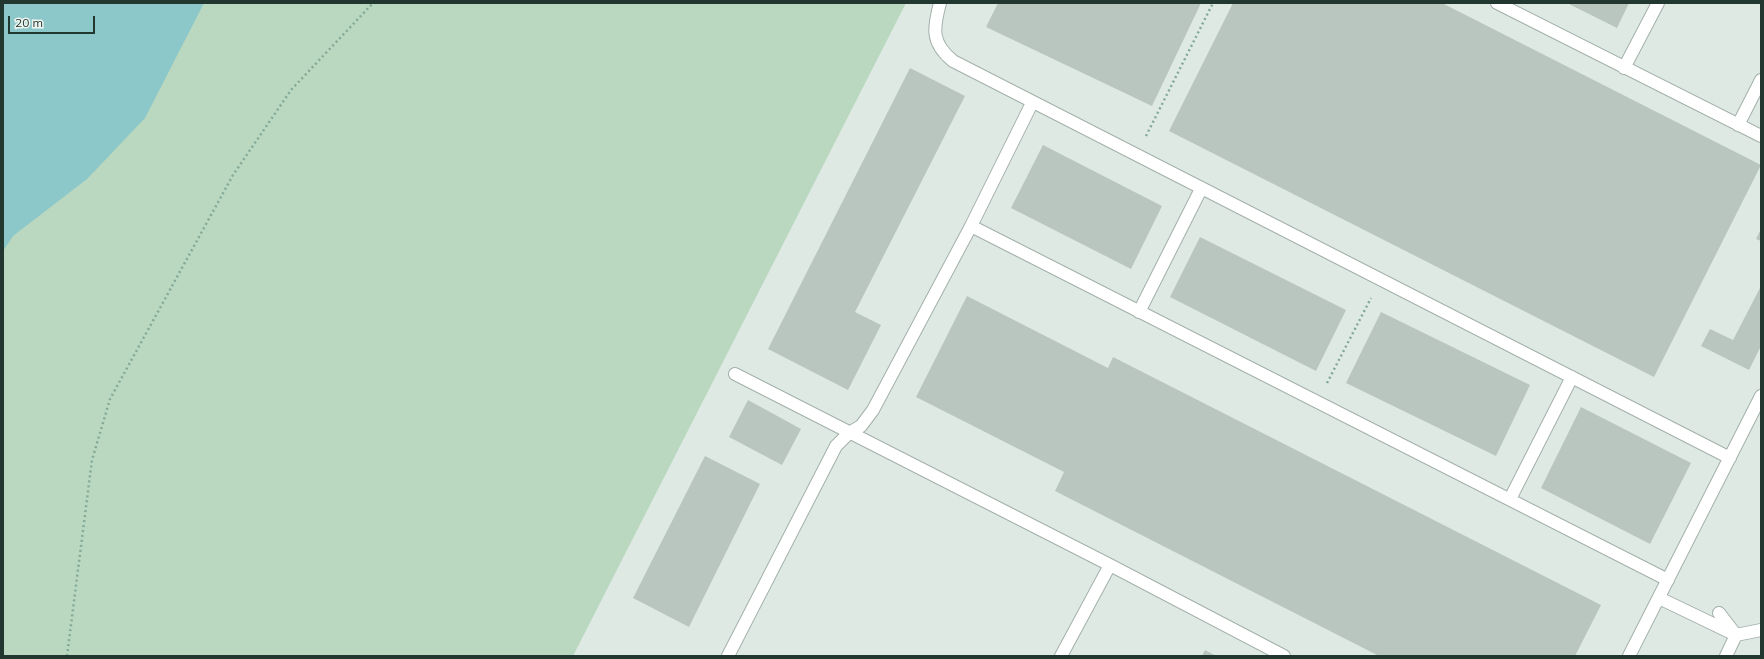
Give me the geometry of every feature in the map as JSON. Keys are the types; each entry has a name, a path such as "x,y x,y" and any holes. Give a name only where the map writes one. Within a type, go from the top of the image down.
{"lane":[{"path":"940,3 935,23 936,40 942,52 953,61 1032,103 1730,458"},
{"path":"1497,3 1761,136"},
{"path":"1624,68 1658,3"},
{"path":"1738,125 1761,80"},
{"path":"728,656 836,446 849,433 861,426 873,410 971,226 1032,103"},
{"path":"1139,312 1201,189"},
{"path":"971,226 1668,580"},
{"path":"734,374 1110,565 1284,656"},
{"path":"1510,500 1572,377"},
{"path":"1629,656 1761,396"},
{"path":"1060,656 1110,565"},
{"path":"1658,598 1736,636 1761,630"},
{"path":"1719,613 1736,636"},
{"path":"1726,656 1736,636"}],"path":[{"path":"67,656 92,460 110,398 233,175 291,90 373,3"},
{"path":"1136,156 1213,3"},
{"path":"1318,402 1380,280"}],"green space":[{"path":"3,3 906,3 573,656 3,656"}],"water":[{"path":"3,3 204,3 145,118 87,179 13,236 3,251"}],"building":[{"path":"998,3 1201,3 1152,106 986,27"},
{"path":"1233,3 1442,3 1761,165 1654,377 1169,131"},
{"path":"1567,3 1629,3 1617,28"},
{"path":"910,68 965,96 855,312 881,325 848,390 768,349"},
{"path":"1043,145 1162,206 1131,269 1011,208"},
{"path":"1761,229 1761,241 1756,239"},
{"path":"1200,237 1346,310 1316,371 1170,297"},
{"path":"1761,286 1761,346 1749,370 1701,346 1710,329 1733,340"},
{"path":"967,296 1108,368 1113,357 1601,605 1575,656 1379,656 1055,491 1064,472 916,397"},
{"path":"1381,312 1530,385 1496,456 1346,383"},
{"path":"748,400 801,429 782,465 729,437"},
{"path":"1581,407 1691,463 1650,544 1541,488"},
{"path":"705,456 760,484 689,627 633,598"},
{"path":"1205,650 1216,656 1202,656"}]}
